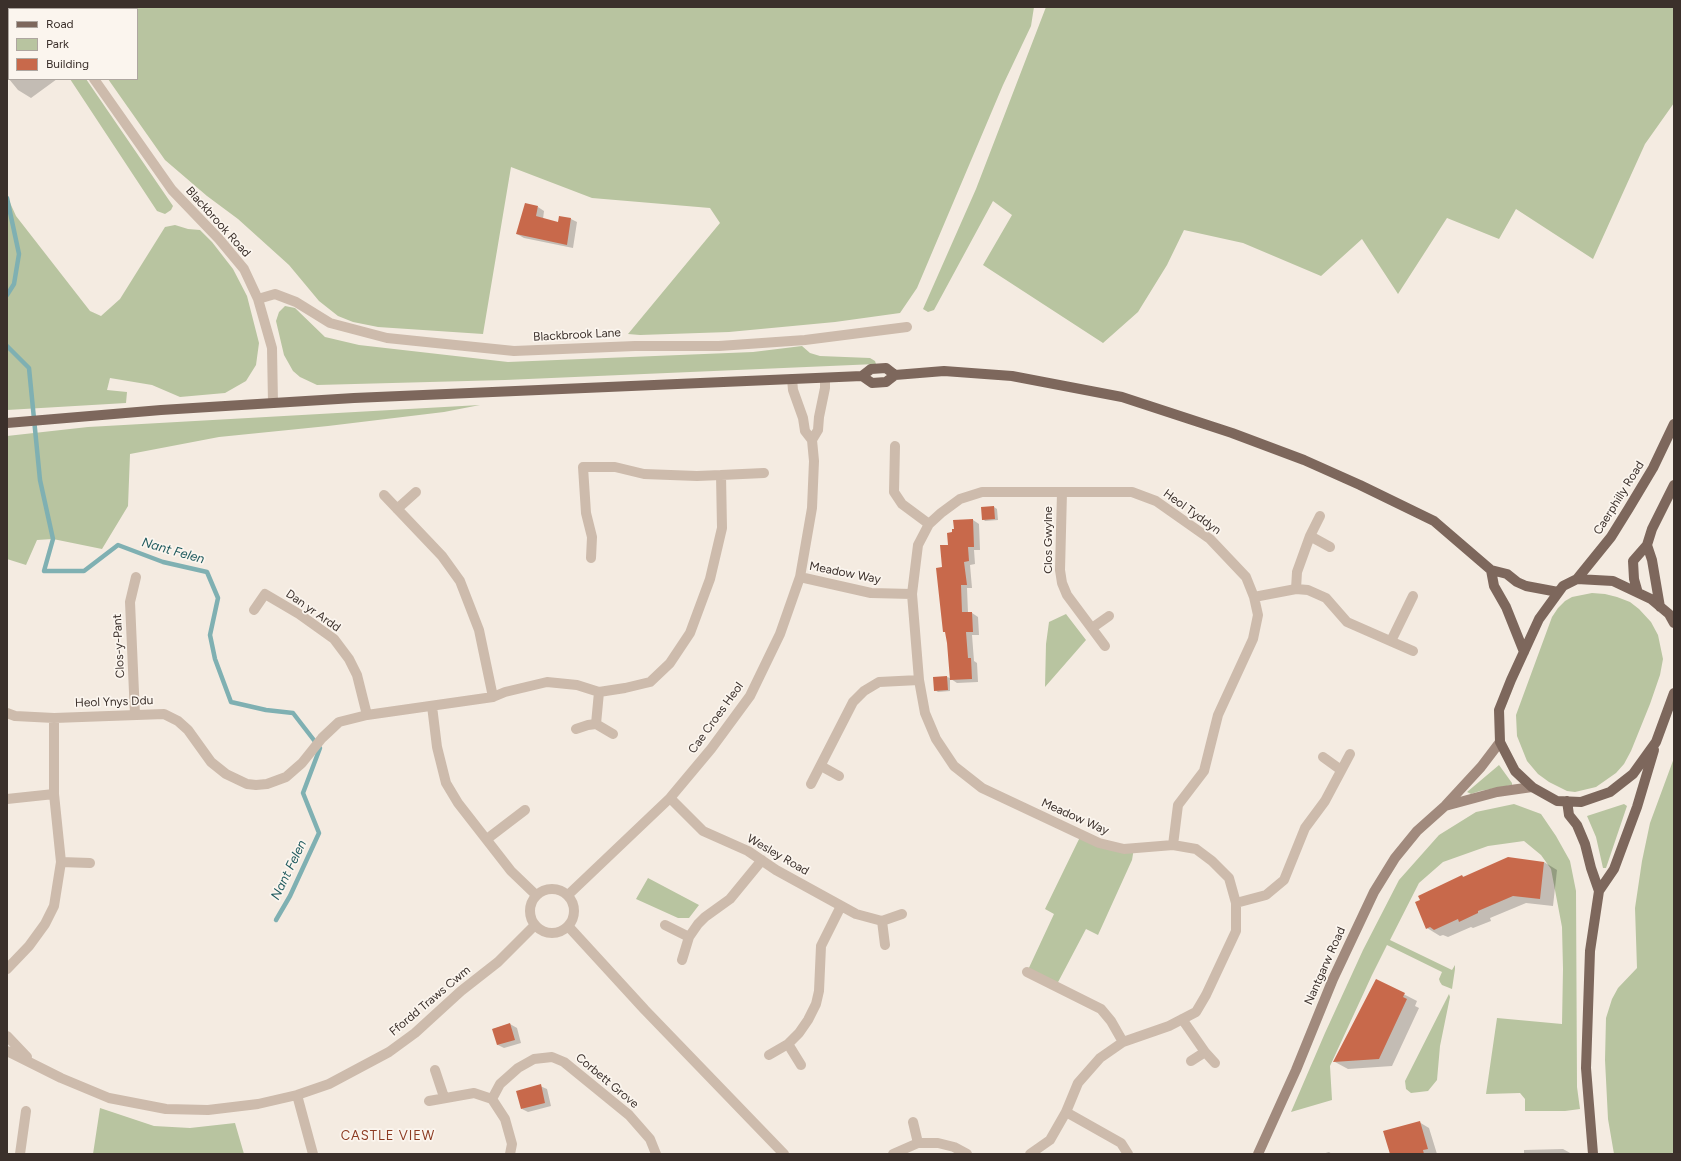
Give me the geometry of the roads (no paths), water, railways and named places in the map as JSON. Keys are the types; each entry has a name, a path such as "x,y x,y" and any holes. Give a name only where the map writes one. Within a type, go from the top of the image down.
{"main road":[{"path":"7,423 73,416 468,392 862,376 871,369 886,368 895,375 944,370 1012,376 1122,397 1232,433 1293,456 1434,521 1491,570 1507,574 1517,582 1526,586 1558,592 1540,619 1511,680 1499,710 1500,742 1515,771 1532,787 1557,801 1582,802 1610,792 1633,774 1656,742"},
{"name":"Caerphilly Road","path":"1558,592 1563,586 1577,579 1611,537 1653,468 1674,424"},
{"path":"1638,593 1634,579 1633,561 1647,545 1652,529 1674,484"},
{"path":"1647,545 1652,560 1660,607"},
{"path":"1491,570 1494,586 1506,607 1524,652"},
{"path":"1577,579 1613,581 1651,599 1672,618"},
{"path":"1593,1154 1586,1068 1590,951 1599,891 1614,869 1637,808 1656,742 1674,693"},
{"name":"Nantgarw Road","path":"1258,1154 1296,1070 1333,979 1374,892 1396,858 1417,831 1444,806 1481,767 1500,742"},
{"name":"Nantgarw Road","path":"1444,806 1497,792 1532,787"},
{"path":"1567,801 1570,815 1577,825 1585,844 1590,868 1599,891"}],"street":[{"name":"Blackbrook Road","path":"95,80 172,190 219,239 244,269 258,299 272,348 273,403"},
{"name":"Blackbrook Lane","path":"258,299 275,294 296,302 330,323 387,338 514,351 635,346 719,346 805,340 907,327"},
{"name":"Cae Croes Heol","path":"812,440 818,430 825,388 825,378"},
{"name":"Cae Croes Heol","path":"568,895 670,798 711,748 750,696 780,634 800,577 812,508 814,461 812,440 805,431 803,418 793,390 792,379"},
{"path":"895,446 894,492 902,504 929,524"},
{"path":"591,558 592,537 586,514 583,467 615,467 644,474 697,476 764,473"},
{"path":"596,724 599,692 650,682 670,663 690,633 710,579 722,528 721,475"},
{"path":"397,509 416,492"},
{"name":"Heol Tyddyn","path":"912,594 918,545 929,524 960,499 982,492 1132,492 1156,501 1210,539 1246,578 1254,597 1258,615 1253,639 1218,715 1204,771 1178,805 1173,845"},
{"name":"Clos Gwylne","path":"1062,492 1060,570 1062,583 1067,595 1105,646"},
{"path":"384,495 442,556 460,581 479,630 493,697"},
{"path":"1296,589 1297,572 1310,536 1320,516"},
{"path":"1310,536 1330,547"},
{"name":"Clos-y-Pant","path":"135,715 130,602 136,577"},
{"name":"Meadow Way","path":"800,577 871,593 912,594 919,680 925,713 936,739 954,766 982,788 1099,843 1124,849 1173,845 1196,849 1212,861 1229,878 1236,903 1236,931 1206,995 1196,1012 1169,1026 1123,1042 1100,1058 1078,1083 1066,1112 1050,1140 1030,1154"},
{"path":"1254,597 1296,589 1308,590 1326,598 1347,622 1413,651"},
{"name":"Dan yr Ardd","path":"254,610 265,594 299,614 334,639 349,660 357,675 367,715"},
{"path":"1391,641 1413,596"},
{"path":"1092,628 1109,616"},
{"path":"811,784 853,702 864,691 879,682 919,680"},
{"name":"Heol Ynys Ddu","path":"7,713 15,716 54,718 164,714 178,721 188,730 211,762 226,774 247,784 256,785 267,784 286,777 302,763 322,738 339,722 367,715 493,697 505,692 547,682 577,685 599,692"},
{"path":"432,706 437,747 446,783 458,803 511,871 536,895"},
{"path":"7,969 30,946 45,924 54,906 60,862 54,794 54,718"},
{"path":"576,729 596,724 612,734"},
{"path":"1236,903 1266,895 1284,880 1305,828 1325,801 1350,754"},
{"path":"1323,757 1341,770"},
{"path":"821,766 840,776"},
{"path":"7,799 54,794"},
{"name":"Wesley Road","path":"670,798 703,831 748,851 776,870 856,914 882,921"},
{"path":"487,839 526,810"},
{"path":"682,960 689,937 705,917 734,894 762,860"},
{"path":"60,862 90,863"},
{"path":"549,889 555,889 568,895 574,907 572,920 568,926 563,930 550,933 543,932 535,926 530,915 530,908 536,895 549,889"},
{"path":"769,1055 788,1044 808,1020 816,1004 819,991 820,946 841,906"},
{"path":"885,945 882,921 902,914"},
{"path":"665,925 689,937"},
{"name":"Ffordd Traws Cwm","path":"7,1051 96,1094 166,1108 208,1110 258,1104 297,1095 329,1084 366,1065 415,1033 461,991 498,962 535,926"},
{"path":"568,926 656,1021 784,1154"},
{"path":"1027,972 1101,1009 1111,1021 1123,1042"},
{"path":"1182,1019 1205,1052 1215,1063"},
{"name":"Ffordd Traws Cwm","path":"7,1036 32,1063"},
{"path":"788,1044 801,1066"},
{"path":"1191,1061 1205,1052"},
{"name":"Corbett Grove","path":"492,1099 500,1084 518,1068 534,1059 552,1057 564,1062 629,1115 650,1139 656,1154"},
{"path":"435,1070 444,1097"},
{"path":"429,1101 444,1097 474,1093 492,1099 505,1119 512,1144 510,1154"},
{"path":"297,1095 313,1154"},
{"path":"20,1154 26,1111"},
{"path":"1066,1112 1121,1143 1128,1154"},
{"path":"913,1122 918,1143"},
{"path":"893,1154 918,1143 938,1143 954,1147 967,1154"}],"waterway":[{"name":"Nant Felen","path":"7,198 19,254 14,284 7,295"},
{"name":"Nant Felen","path":"7,346 29,368 40,480 53,539 44,571 84,571 118,545 163,562 207,572 218,598 210,635 215,659 231,702 266,710 293,713 320,748 303,793 319,833 290,896 276,920"}],"district":[{"name":"CASTLE VIEW","path":"388,1136"}]}
